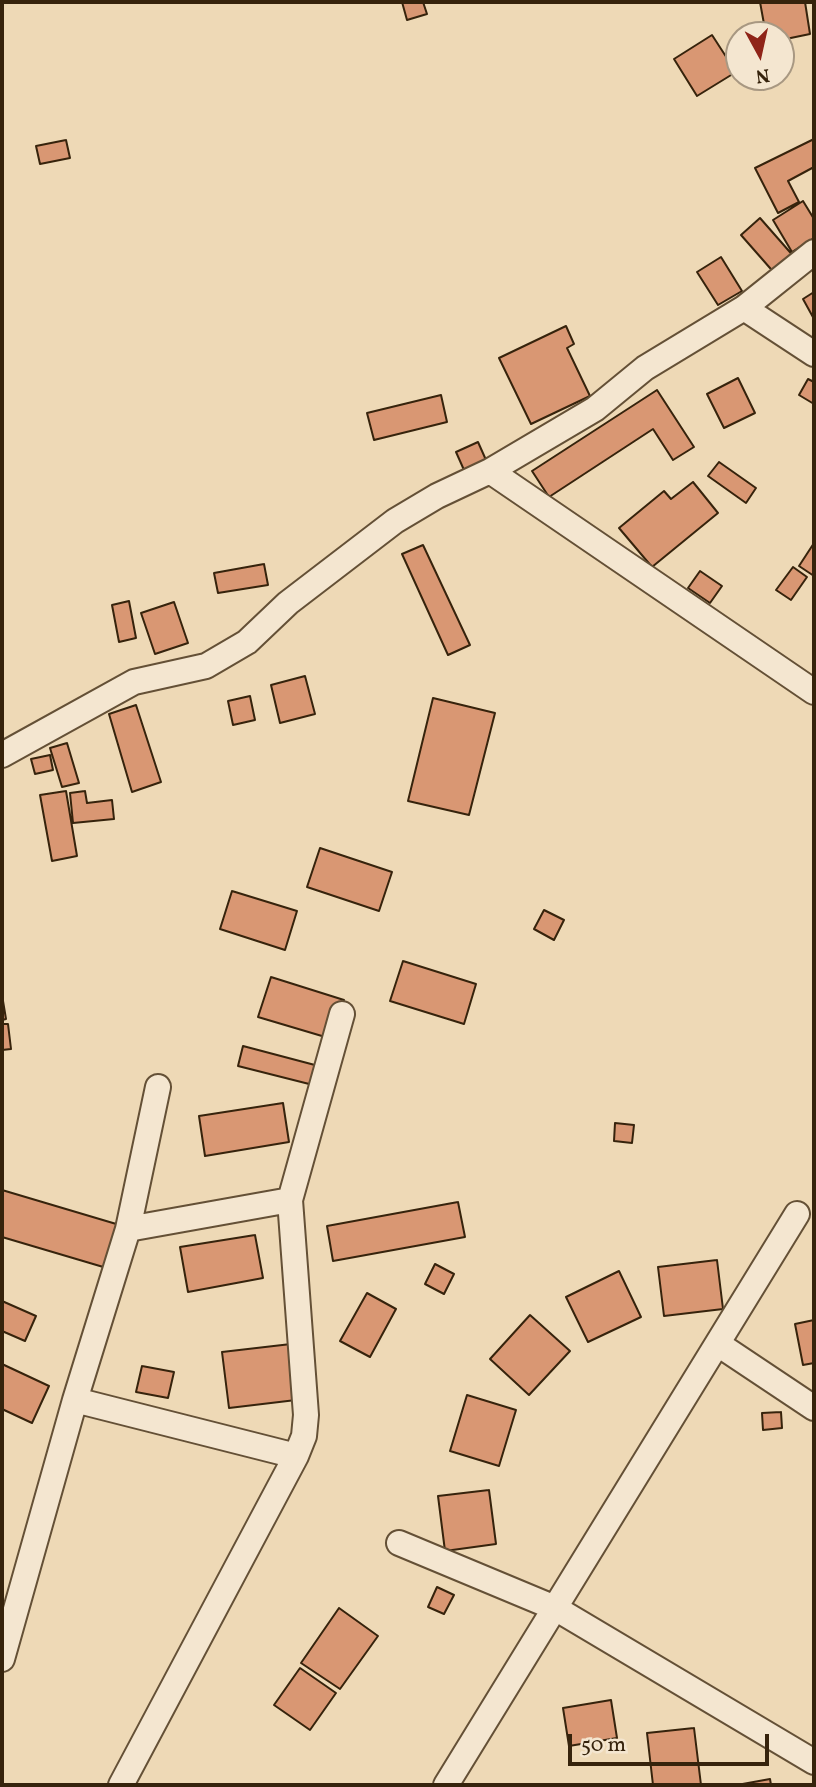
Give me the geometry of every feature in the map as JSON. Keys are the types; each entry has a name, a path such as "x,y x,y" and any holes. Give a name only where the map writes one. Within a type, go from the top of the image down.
{"street":[{"path":"2,755 134,682 206,666 247,642 288,603 395,521 437,496 490,471 595,409 645,368 744,308 814,252"},
{"path":"744,308 814,354"},
{"path":"490,471 814,692"},
{"path":"121,1785 296,1456 304,1436 306,1415 289,1200 342,1014"},
{"path":"2,1659 75,1400 128,1229 158,1087"},
{"path":"128,1229 289,1200"},
{"path":"446,1785 797,1214"},
{"path":"718,1344 814,1408"},
{"path":"75,1400 296,1456"},
{"path":"399,1543 555,1608 814,1762"}],"building":[{"path":"402,2 423,2 427,14 407,20"},
{"path":"760,2 805,2 810,34 795,37 795,21 763,21"},
{"path":"712,35 725,55 725,79 697,96 674,59"},
{"path":"814,139 814,167 788,181 799,202 778,213 755,168"},
{"path":"66,140 70,158 40,164 36,146"},
{"path":"803,201 814,219 814,238 792,252 773,220"},
{"path":"760,218 796,259 777,276 741,235"},
{"path":"721,257 742,291 718,305 697,272"},
{"path":"814,292 814,319 803,299"},
{"path":"566,326 574,344 567,348 590,396 531,424 499,358"},
{"path":"738,378 755,413 724,428 707,394"},
{"path":"808,379 814,382 814,404 799,395"},
{"path":"657,390 694,447 673,460 653,429 549,497 532,471"},
{"path":"441,395 447,422 374,440 367,413"},
{"path":"478,442 486,460 464,470 456,452"},
{"path":"719,462 756,488 746,503 708,476"},
{"path":"693,482 718,513 652,567 619,528 664,491 671,499"},
{"path":"814,543 814,576 799,566"},
{"path":"423,545 470,645 448,655 402,554"},
{"path":"264,564 268,585 218,593 214,573"},
{"path":"793,567 807,577 791,600 776,590"},
{"path":"700,571 722,586 710,603 688,588"},
{"path":"129,601 136,638 119,642 112,605"},
{"path":"174,602 188,643 155,654 141,613"},
{"path":"305,676 315,714 280,723 271,685"},
{"path":"250,696 255,720 233,725 228,701"},
{"path":"433,698 495,713 469,815 408,801"},
{"path":"136,705 161,782 132,792 109,714"},
{"path":"67,743 79,783 62,787 50,748"},
{"path":"50,755 53,770 35,774 31,759"},
{"path":"66,791 77,856 52,861 40,795"},
{"path":"85,791 87,803 112,800 114,819 73,823 70,793"},
{"path":"320,848 392,872 379,911 307,887"},
{"path":"232,891 297,911 285,950 220,929"},
{"path":"544,910 564,920 554,940 534,929"},
{"path":"403,961 476,984 464,1024 390,1001"},
{"path":"271,977 344,1000 332,1039 258,1017"},
{"path":"2,995 6,1019 2,1020"},
{"path":"2,1024 8,1024 11,1049 2,1050"},
{"path":"243,1046 330,1069 325,1088 238,1066"},
{"path":"283,1103 289,1142 205,1156 199,1116"},
{"path":"615,1123 634,1125 632,1143 614,1141"},
{"path":"2,1190 123,1226 110,1269 2,1237"},
{"path":"458,1202 465,1237 333,1261 327,1226"},
{"path":"255,1235 263,1278 188,1292 180,1247"},
{"path":"717,1260 723,1309 664,1316 658,1267"},
{"path":"435,1264 454,1274 444,1294 425,1284"},
{"path":"619,1271 641,1317 588,1342 566,1297"},
{"path":"367,1293 396,1309 370,1357 340,1341"},
{"path":"2,1301 36,1316 25,1341 2,1331"},
{"path":"530,1315 570,1351 529,1395 490,1359"},
{"path":"814,1320 814,1363 803,1365 795,1324"},
{"path":"291,1344 296,1400 229,1408 222,1352"},
{"path":"2,1364 49,1386 32,1423 2,1409"},
{"path":"142,1366 174,1372 168,1398 136,1392"},
{"path":"467,1395 516,1410 499,1466 450,1451"},
{"path":"781,1412 782,1428 763,1430 762,1413"},
{"path":"489,1490 496,1544 445,1551 438,1496"},
{"path":"437,1587 454,1595 444,1614 428,1607"},
{"path":"339,1608 378,1636 340,1689 301,1663"},
{"path":"300,1668 336,1693 310,1730 274,1705"},
{"path":"611,1700 617,1738 569,1746 563,1708"},
{"path":"694,1728 701,1785 653,1785 647,1733"},
{"path":"770,1779 771,1785 737,1785"}]}
